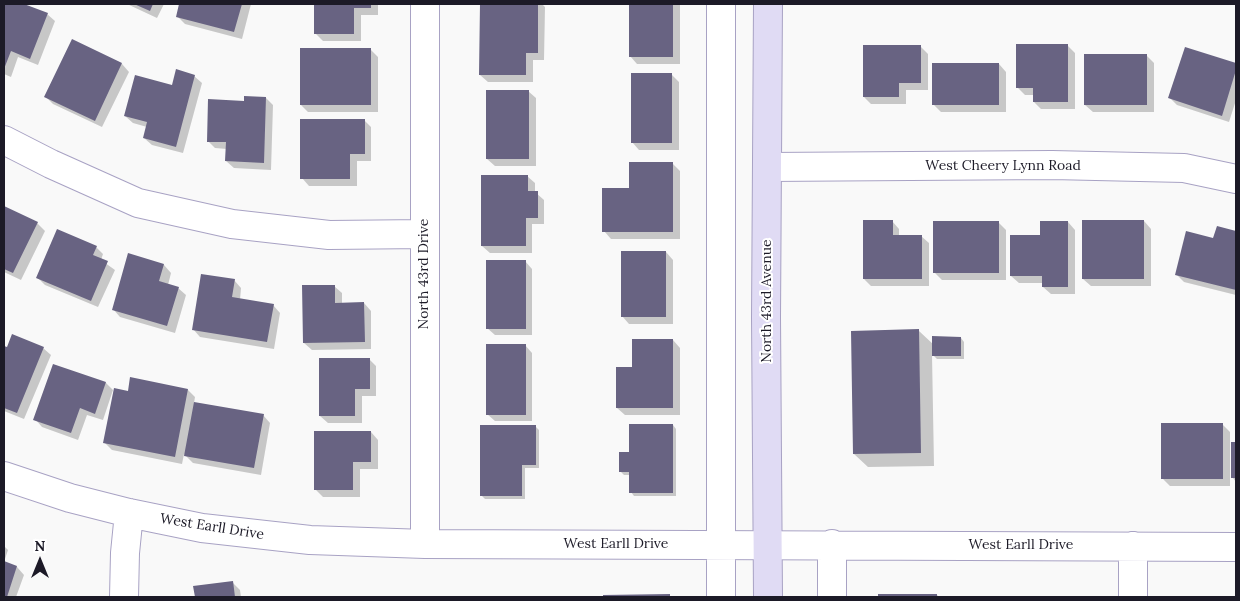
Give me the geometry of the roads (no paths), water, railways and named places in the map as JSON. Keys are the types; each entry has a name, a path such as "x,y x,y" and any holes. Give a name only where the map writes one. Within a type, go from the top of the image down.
{"main road":[{"name":"North 43rd Avenue","path":"768,4 766,317 768,597"}],"street":[{"name":"North 43rd Drive","path":"425,4 425,544"},
{"path":"721,4 721,597"},
{"path":"4,140 52,164 147,205 232,224 329,235 424,234"},
{"name":"West Cheery Lynn Road","path":"768,167 1052,165 1184,168 1236,179"},
{"name":"West Earll Drive","path":"4,476 70,498 129,513 202,528 250,535 310,540 425,544 768,543 1236,547"},
{"path":"124,597 125,553 129,513"},
{"path":"832,544 832,597"},
{"path":"1132,546 1133,597"}]}
